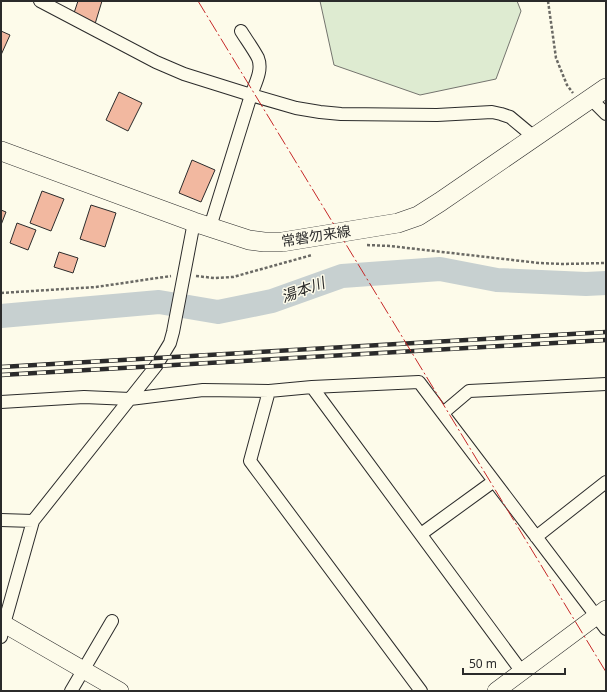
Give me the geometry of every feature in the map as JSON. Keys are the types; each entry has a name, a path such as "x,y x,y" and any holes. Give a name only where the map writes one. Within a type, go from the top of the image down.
{"main road":[{"name":"常磐勿来線","path":"1,152 249,240 282,242 398,223 418,216 606,88"}],"street":[{"path":"40,1 156,62 184,74 296,108 341,114 437,115 492,112 510,117 534,137"},
{"path":"120,691 2,628 33,521 156,366 170,343 174,332 184,276 258,76 258,59 241,31"},
{"path":"586,102 606,114"},
{"path":"1,402 84,397 130,399 203,390 269,391 312,387 419,382 536,537 603,618 496,691"},
{"path":"443,413 469,391 606,384"},
{"path":"312,387 522,672"},
{"path":"269,391 250,461 421,691"},
{"path":"421,534 494,481"},
{"path":"536,537 606,482"},
{"path":"1,520 33,521"},
{"path":"71,691 112,620"}],"path":[{"path":"548,1 556,58 567,84 586,102"},
{"path":"361,245 390,246 539,263 606,263"},
{"path":"1,293 96,287 184,276 214,278 233,277 316,254"}],"green space":[{"path":"320,1 517,1 521,11 496,79 420,95 334,65"}],"building":[{"path":"78,1 102,1 95,24 73,16"},
{"path":"1,31 10,35 1,55"},
{"path":"119,92 142,103 128,131 106,120"},
{"path":"192,160 215,170 201,202 179,193"},
{"path":"42,191 64,199 51,231 30,223"},
{"path":"91,205 116,213 105,247 80,239"},
{"path":"1,210 6,212 1,225"},
{"path":"17,223 36,230 28,250 10,243"},
{"path":"59,252 78,258 73,273 54,267"}],"waterway":[{"name":"湯本川","path":"1,316 159,302 218,312 272,301 342,276 440,269 497,280 586,284 606,283"}],"railway":[{"path":"1,367 606,332"},
{"path":"1,375 606,340"}],"power":[{"path":"198,1 606,672"}]}
